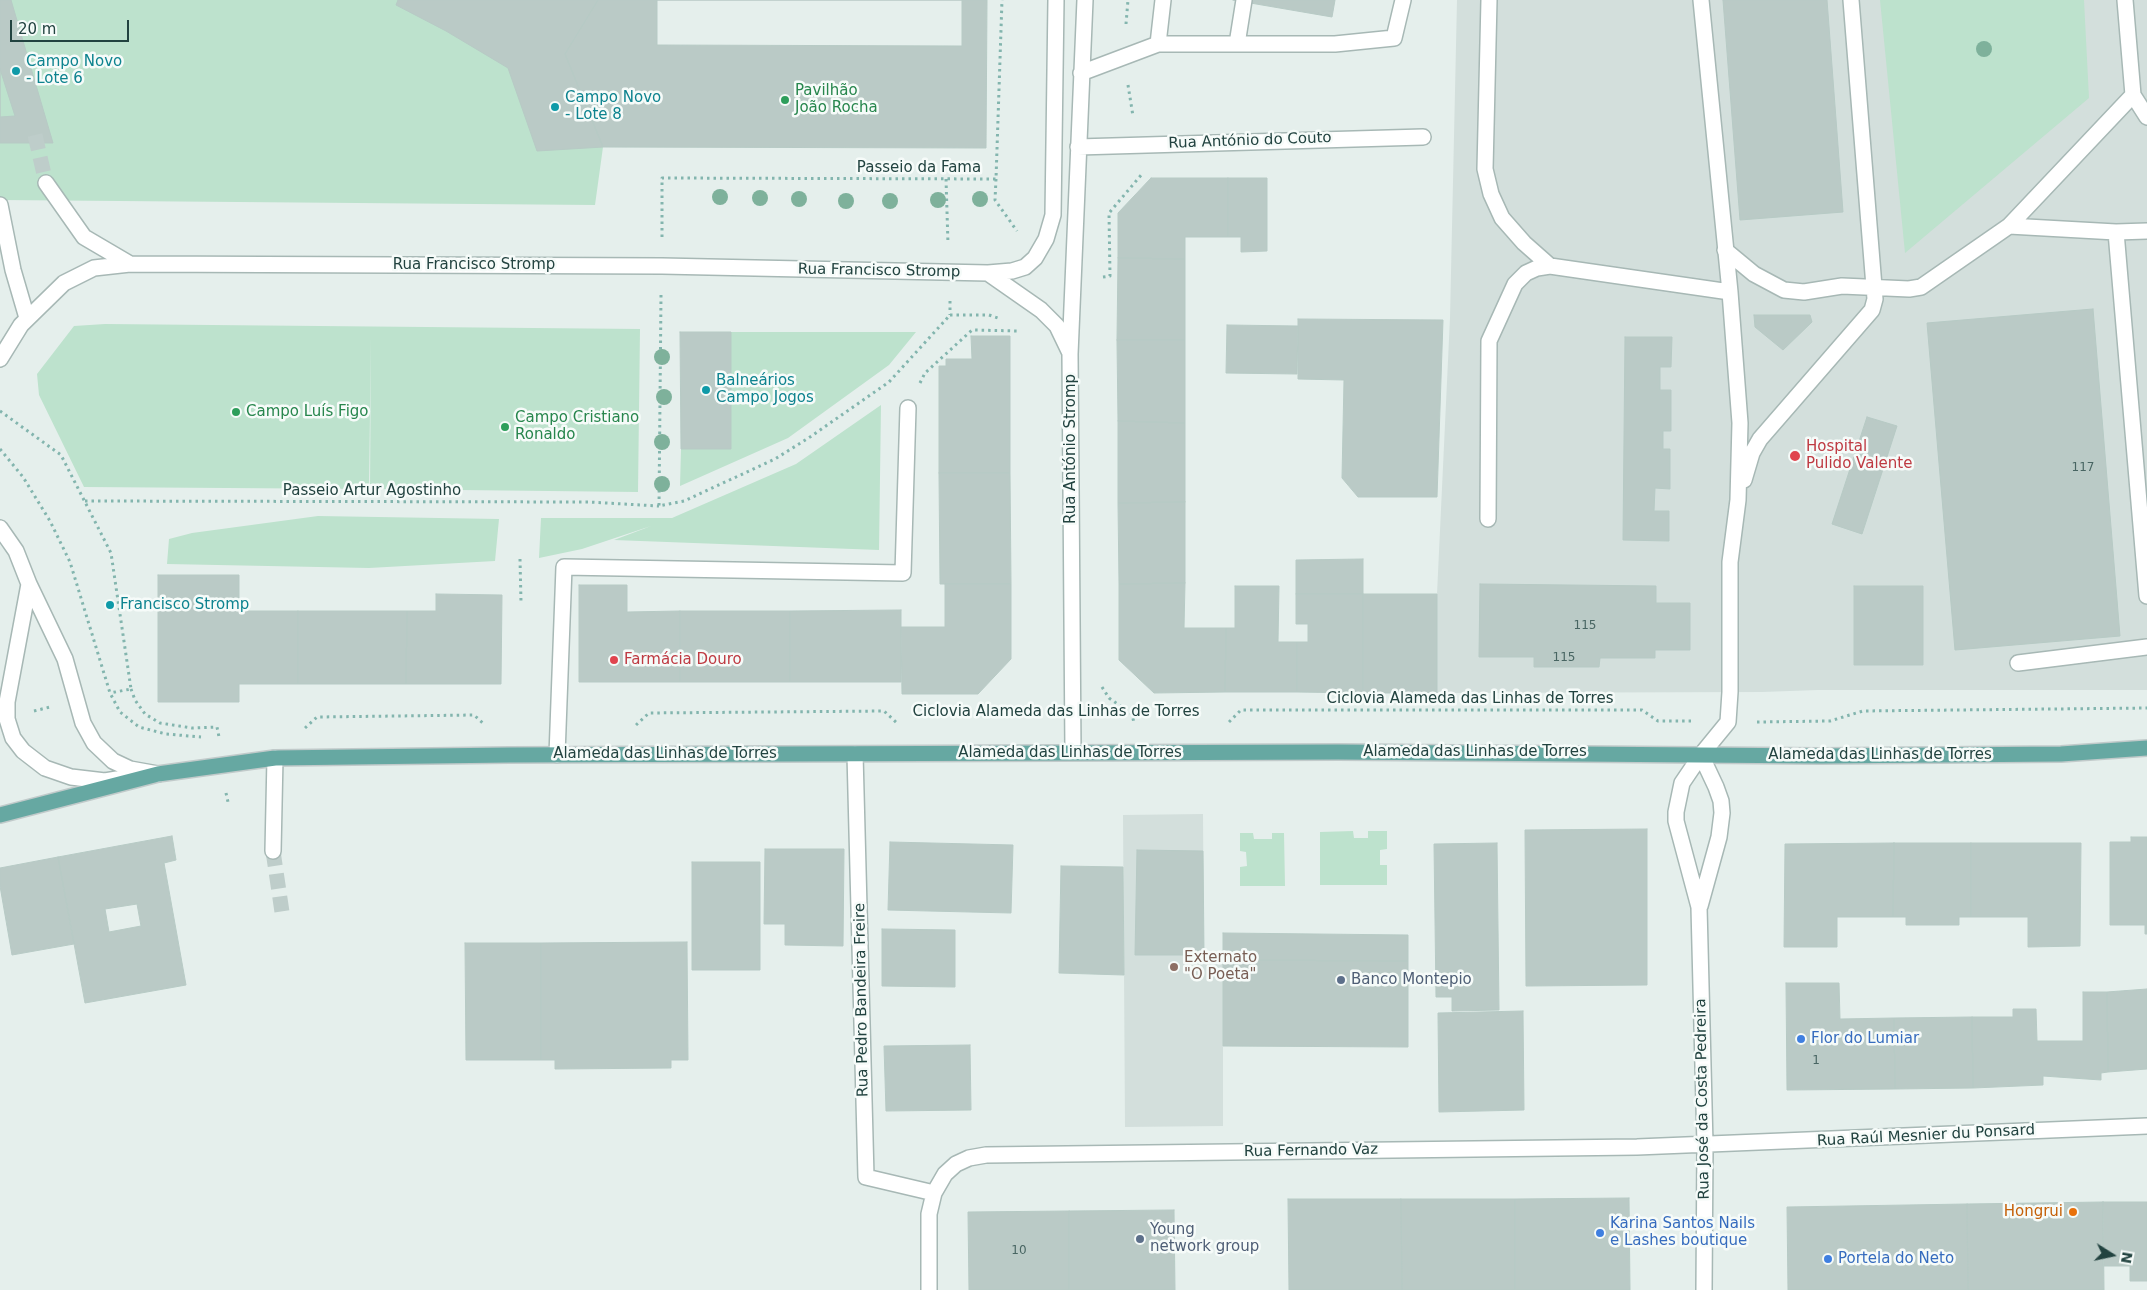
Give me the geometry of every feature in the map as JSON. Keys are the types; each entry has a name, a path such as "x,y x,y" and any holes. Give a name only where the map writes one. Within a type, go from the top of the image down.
{"main road":[{"name":"Alameda das Linhas de Torres","path":"0,815 158,774 275,758 1073,752 2026,755 2147,748"}],"street":[{"name":"Rua Francisco Stromp","path":"0,358 24,321 64,283 94,268 130,264 662,266 988,273 1012,271 1025,267 1035,258 1046,239 1053,215 1056,0"},
{"path":"1078,146 1085,0"},
{"path":"1158,44 1163,0"},
{"path":"1237,44 1244,0"},
{"path":"1081,73 1158,44 1335,44 1394,38 1403,0"},
{"path":"1488,0 1485,169 1491,194 1502,218 1550,266"},
{"path":"1701,0 1730,292 1740,423 1738,500 1730,562 1730,692 1728,722 1701,755"},
{"path":"1738,500 1752,453 1760,439 1872,310 1875,298 1851,0"},
{"path":"2125,0 2133,95 2147,117"},
{"path":"1725,250 1754,274 1784,290 1804,292 1842,286 1909,289 1921,287 2008,226 2133,95"},
{"name":"Rua António do Couto","path":"1078,146 1423,137"},
{"name":"Rua António Stromp","path":"1073,752 1070,354 1078,146"},
{"path":"46,183 84,237 130,264"},
{"path":"0,205 24,321 0,336"},
{"path":"2008,226 2116,232 2147,231"},
{"path":"2116,232 2147,596"},
{"path":"1488,519 1489,341 1515,284 1526,273 1537,268 1550,266 1730,292"},
{"path":"988,273 1041,310 1057,326 1070,354"},
{"path":"557,755 564,567 903,574 908,408"},
{"path":"0,528 16,551 29,584 65,659 83,723 94,743 112,762 130,769 158,774"},
{"path":"29,584 11,676 7,719 13,738 23,752 45,768 71,777 105,781 158,774"},
{"path":"2018,663 2147,647"},
{"name":"Rua Pedro Bandeira Freire","path":"855,754 866,1177 934,1193"},
{"name":"Rua José da Costa Pedreira","path":"1701,755 1682,784 1676,821 1700,907 1704,1145 1704,1290"},
{"name":"Rua José da Costa Pedreira","path":"1700,907 1719,837 1722,813 1721,801 1716,787 1701,755"},
{"path":"273,851 275,758"},
{"name":"Rua Raúl Mesnier du Ponsard","path":"1704,1145 2147,1126"},
{"name":"Rua Fernando Vaz","path":"929,1290 929,1214 934,1193 944,1174 956,1164 969,1158 986,1155 1704,1145"}],"path":[{"name":"Passeio da Fama","path":"662,266 662,178 996,179 1002,0"},
{"path":"659,506 662,266"},
{"name":"Passeio Artur Agostinho","path":"84,501 588,502 659,506 684,501 775,459 810,437 889,382 950,315 989,315 1007,322"},
{"path":"1016,325 1024,328"},
{"path":"908,408 925,373 972,330 1010,331"},
{"path":"0,411 61,455 111,553 132,688 77,700 7,719"},
{"path":"0,450 28,484 50,521 70,562 110,693 120,712 139,727 166,734 202,737"},
{"path":"520,559 521,602"},
{"name":"Ciclovia Alameda das Linhas de Torres","path":"1220,723 1228,723 1241,710 1642,710 1658,721 1816,722 1830,721 1862,711 2147,708"},
{"name":"Ciclovia Alameda das Linhas de Torres","path":"627,725 637,724 649,713 884,711 898,724 907,724"},
{"path":"304,729 317,717 474,715 485,725 492,725"},
{"name":"Ciclovia Alameda das Linhas de Torres","path":"1126,723 1144,723"},
{"path":"210,737 228,736"}],"shaded area":[{"name":"Hospital Pulido Valente","path":"1457,0 2147,0 2147,690 1437,693 1437,594 1450,318"},
{"name":"Externato \"O Poeta\"","path":"1203,814 1204,955 1222,955 1223,960 1223,1126 1125,1127 1123,815"}],"green space":[{"path":"0,0 598,0 603,147 595,205 0,200"},
{"path":"1880,0 2084,0 2089,98 1905,253"},
{"path":"105,324 640,329 638,492 370,489 371,337 369,489 84,487 39,395 37,374 74,326"},
{"path":"731,332 916,332 889,365 788,438 680,486 681,449 731,449"},
{"path":"881,405 879,550 614,540 651,526 582,549 539,558 541,518 672,518 796,464"},
{"path":"318,516 499,519 495,561 369,568 167,564 169,539 192,533"},
{"path":"1353,831 1354,838 1368,838 1368,831 1387,831 1387,849 1380,850 1380,865 1387,865 1387,885 1320,885 1320,832"},
{"path":"1240,833 1253,833 1254,839 1272,839 1272,833 1284,833 1285,886 1240,886 1240,867 1247,866 1246,852 1240,851"}],"building":[{"name":"Campo Novo - Lote 6","path":"0,0 11,0 53,143 0,143"},
{"name":"Campo Novo - Lote 8","path":"398,0 598,0 565,54 603,147 537,151 508,68 446,31 396,5"},
{"name":"Pavilhão João Rocha","path":"598,0 987,0 986,148 603,147 565,54"},
{"path":"657,0 962,0 962,46 657,45"},
{"path":"1233,0 1335,0 1332,17"},
{"path":"1723,0 1827,0 1843,212 1740,220"},
{"path":"0,69 15,116 0,117"},
{"path":"1151,178 1228,178 1228,237 1185,237 1185,259 1118,258 1118,213"},
{"path":"1228,178 1267,178 1267,251 1241,252 1241,237 1228,237"},
{"path":"1118,258 1185,259 1185,340 1117,340"},
{"path":"2093,309 2120,636 1955,650 1927,323"},
{"path":"1754,315 1810,315 1812,322 1783,350 1755,327"},
{"path":"1298,319 1443,320 1437,497 1358,497 1342,478 1344,380 1298,379"},
{"path":"1227,325 1298,326 1297,374 1226,373"},
{"name":"Balneários Campo Jogos","path":"680,332 731,332 731,449 681,449"},
{"path":"971,336 1010,336 1010,473 939,473 939,366 946,366 946,359 972,359"},
{"path":"1625,337 1672,337 1671,367 1660,367 1660,390 1671,390 1671,431 1663,431 1663,449 1670,449 1670,489 1655,488 1654,511 1669,511 1669,541 1623,540"},
{"path":"1117,340 1185,340 1185,423 1118,421"},
{"path":"1867,417 1897,426 1862,534 1832,524"},
{"path":"1118,421 1185,423 1185,502 1118,503"},
{"path":"939,473 1010,473 1011,584 940,584"},
{"path":"1185,502 1185,583 1119,584 1118,503"},
{"path":"1363,559 1363,594 1296,594 1296,560"},
{"path":"158,575 239,575 239,611 298,611 298,684 239,684 239,702 158,702"},
{"path":"1185,583 1184,628 1226,628 1225,692 1154,693 1119,660 1119,584"},
{"path":"945,584 1011,584 1011,659 978,694 902,694 901,627 945,627"},
{"path":"1480,584 1656,586 1656,603 1690,603 1690,650 1655,650 1655,658 1600,658 1599,667 1534,667 1534,657 1479,657"},
{"path":"579,585 627,585 627,612 680,611 680,682 579,682"},
{"path":"1235,586 1279,586 1278,642 1297,642 1297,692 1225,692 1226,628 1235,628"},
{"path":"1854,586 1923,586 1923,665 1854,665"},
{"path":"436,594 502,595 501,684 406,684 407,611 436,611"},
{"path":"1296,594 1363,594 1363,693 1297,692 1297,642 1308,642 1308,624 1296,624"},
{"path":"1363,594 1437,594 1437,693 1363,693"},
{"path":"901,610 901,682 790,682 790,611"},
{"path":"298,611 407,611 406,684 298,684"},
{"path":"680,611 790,611 790,682 680,682"},
{"path":"1647,829 1647,985 1526,986 1525,830"},
{"path":"172,836 176,860 164,863 186,985 85,1003 58,857","holes":["137,904 141,926 109,932 105,909"]},
{"path":"2131,837 2147,837 2147,934 2145,934 2145,925 2110,925 2110,842 2131,842"},
{"path":"890,842 1013,845 1011,913 888,910"},
{"path":"1497,843 1499,1010 1452,1011 1452,997 1436,997 1434,844"},
{"path":"1894,843 1893,917 1837,917 1837,947 1784,947 1785,844"},
{"path":"1894,843 1971,843 1971,917 1959,917 1959,925 1906,925 1906,917 1893,917"},
{"path":"1971,843 2081,843 2080,946 2028,947 2028,917 1971,917"},
{"path":"765,849 844,849 843,946 785,945 785,924 764,924"},
{"path":"1137,850 1203,851 1204,955 1135,955"},
{"path":"58,857 74,944 12,955 0,886 0,868"},
{"path":"692,862 760,862 760,970 692,970"},
{"path":"1061,866 1123,867 1124,975 1059,973"},
{"path":"882,929 955,930 955,987 882,986"},
{"path":"1223,933 1408,935 1408,961 1223,960"},
{"path":"687,942 688,1060 671,1060 671,1068 555,1069 555,1060 541,1060 541,943"},
{"path":"465,943 541,943 541,1060 466,1060"},
{"path":"1223,960 1408,961 1408,1047 1223,1046"},
{"path":"1786,983 1839,983 1840,1019 1894,1018 1895,1089 1787,1090"},
{"path":"2147,989 2147,1069 2108,1072 2107,992"},
{"path":"2083,992 2107,992 2108,1072 2101,1073 2101,1080 2043,1076 2043,1085 1973,1088 1972,1017 2013,1017 2013,1009 2036,1009 2037,1041 2083,1041"},
{"path":"1523,1011 1524,1110 1439,1112 1438,1013"},
{"path":"1972,1017 1973,1088 1895,1089 1894,1018"},
{"path":"970,1045 971,1110 886,1111 884,1046"},
{"path":"1629,1198 1630,1290 1515,1290 1515,1199"},
{"path":"1288,1199 1401,1199 1402,1290 1289,1290"},
{"path":"1401,1199 1515,1199 1515,1290 1402,1290"},
{"path":"2103,1202 2147,1202 2147,1281 2130,1281 2130,1266 2103,1266"},
{"path":"2103,1202 2104,1290 1968,1290 1967,1204"},
{"path":"1967,1204 1968,1290 1788,1290 1787,1207"},
{"path":"1174,1210 1175,1290 1069,1290 1069,1211"},
{"path":"1069,1211 1069,1290 969,1290 968,1212"}],"tunnel":[{"path":"35,135 46,183"},
{"path":"273,851 282,912"}],"place":[{"name":"Campo Novo - Lote 6","path":"16,71"},
{"name":"Pavilhão João Rocha","path":"785,100"},
{"name":"Campo Novo - Lote 8","path":"555,107"},
{"name":"Balneários Campo Jogos","path":"706,390"},
{"name":"Campo Luís Figo","path":"236,412"},
{"name":"Campo Cristiano Ronaldo","path":"505,427"},
{"name":"Hospital Pulido Valente","path":"1795,456"},
{"name":"Francisco Stromp","path":"110,605"},
{"name":"Farmácia Douro","path":"614,660"},
{"name":"Externato \"O Poeta\"","path":"1174,967"},
{"name":"Banco Montepio","path":"1341,980"},
{"name":"Flor do Lumiar","path":"1801,1039"},
{"name":"Hongrui","path":"2073,1212"},
{"name":"Karina Santos Nails e Lashes boutique","path":"1600,1233"},
{"name":"Young network group","path":"1140,1239"},
{"name":"Portela do Neto","path":"1828,1259"}]}
